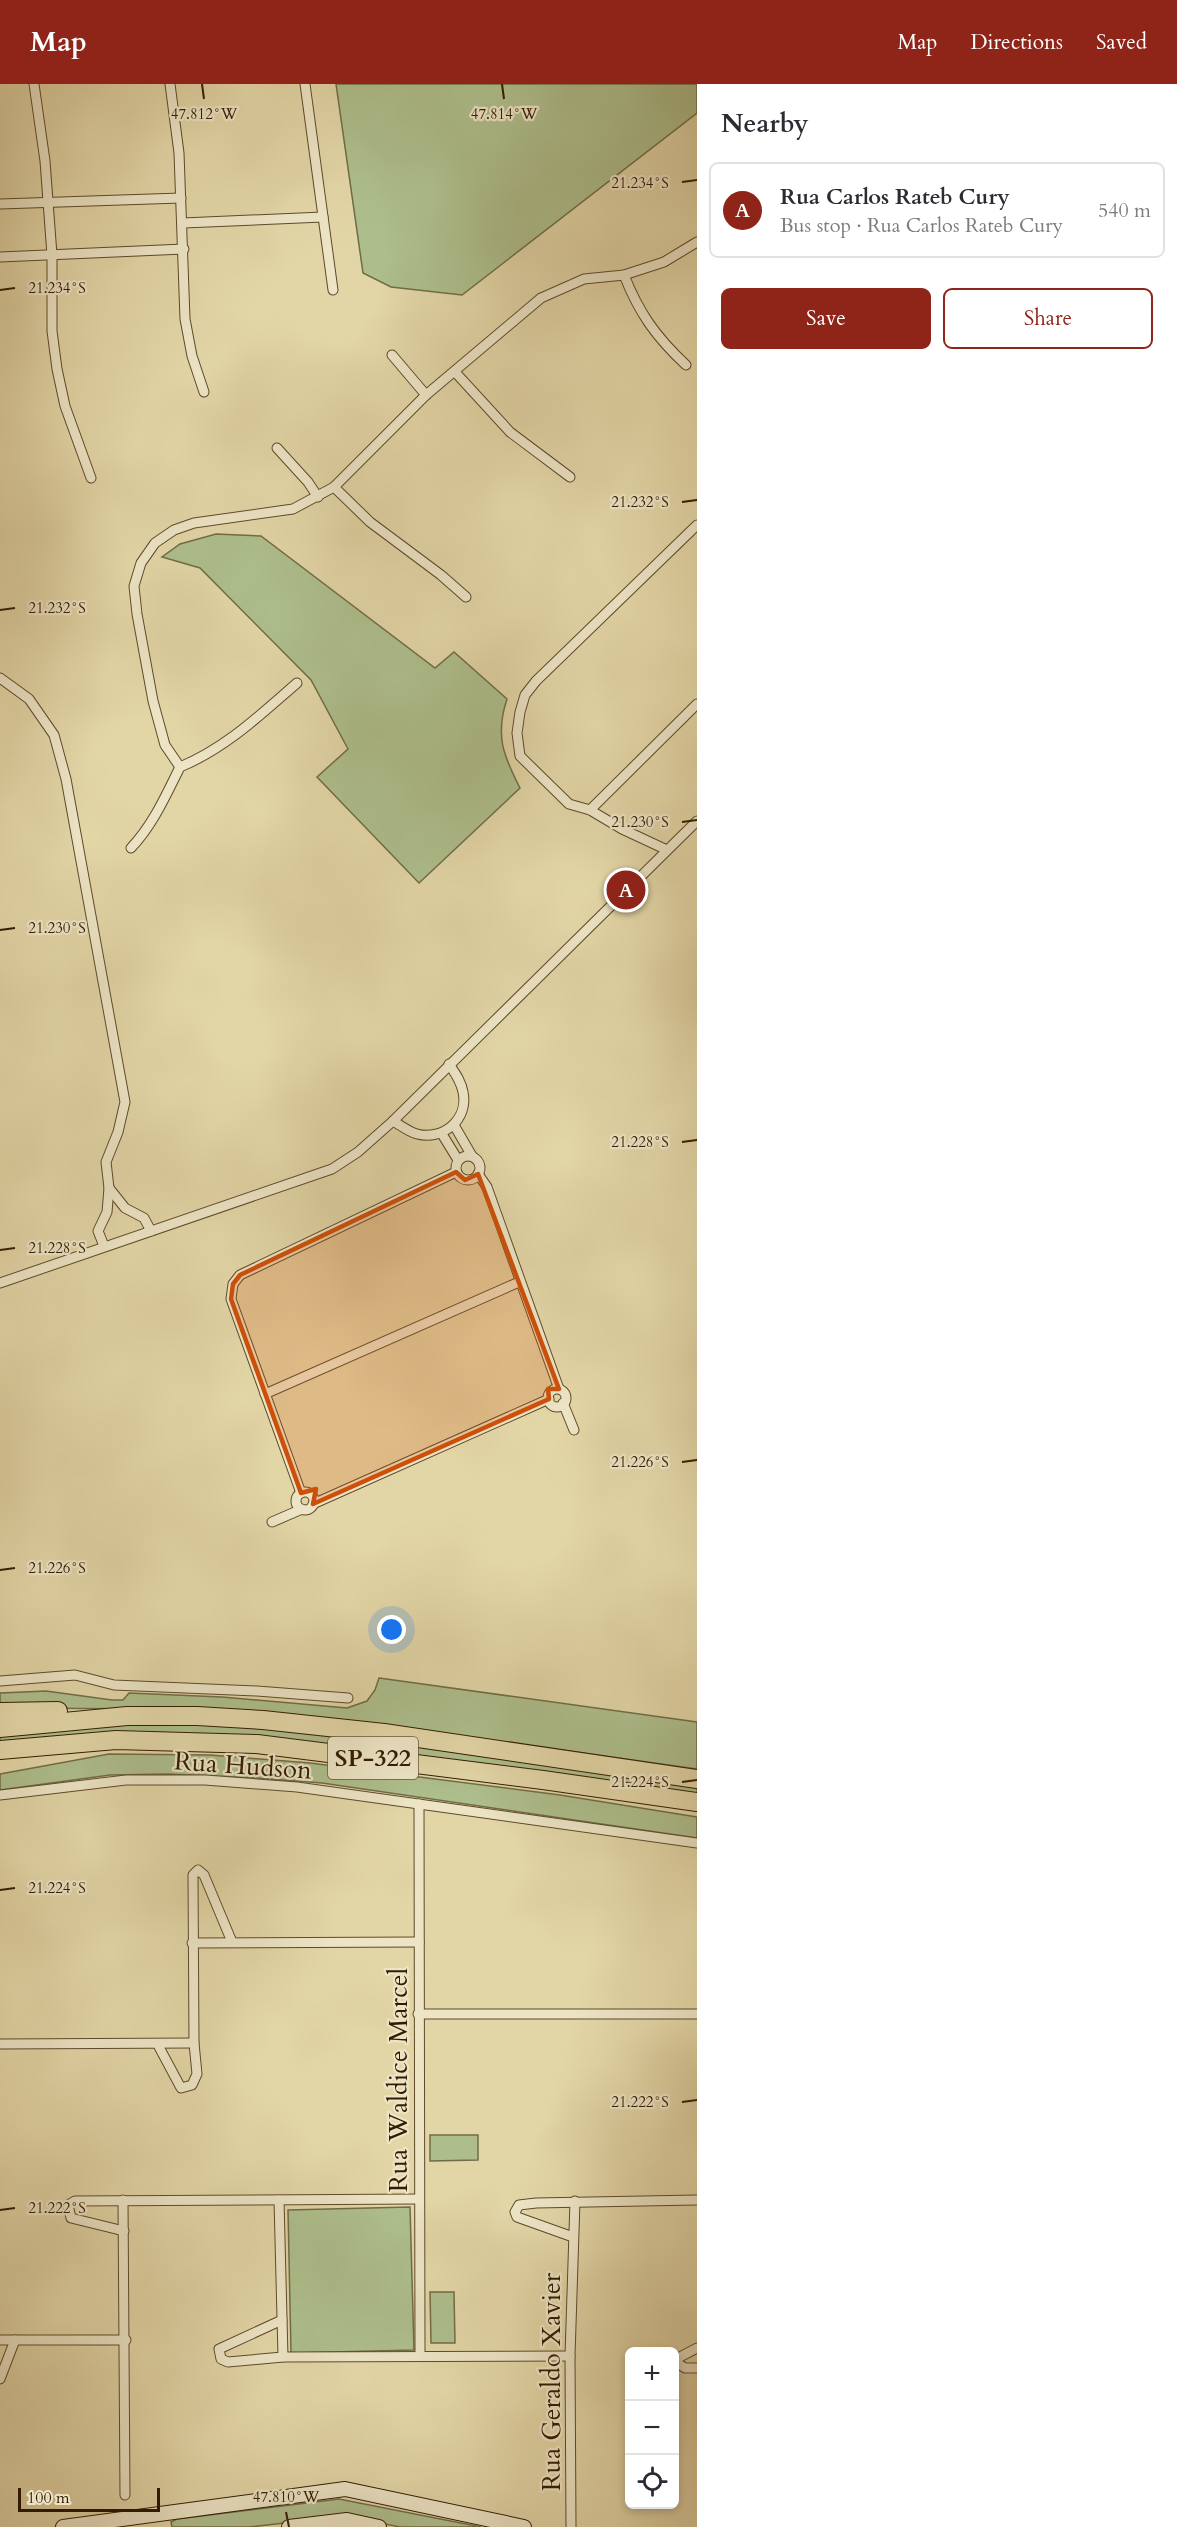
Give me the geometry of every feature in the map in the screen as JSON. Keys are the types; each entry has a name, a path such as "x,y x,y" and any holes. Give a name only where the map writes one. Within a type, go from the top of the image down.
{"highway":[{"path":"0,1712 113,1711 197,1716"},
{"name":"SP-322","path":"0,1728 126,1716 197,1716 341,1728 694,1778"},
{"path":"0,1761 116,1740"},
{"name":"SP-322","path":"0,1750 116,1740 257,1744 531,1778 694,1802"}],"main road":[{"path":"63,2527 159,2520 345,2489 524,2527"},
{"path":"289,2527 347,2524 379,2527"}],"street":[{"path":"34,84 49,203 52,255 50,293 57,369 65,406 91,478"},
{"path":"170,84 179,153 185,319 192,356 204,392"},
{"path":"304,84 333,290"},
{"path":"0,204 181,198"},
{"path":"183,223 323,217"},
{"path":"180,767 165,745 153,701 135,595 134,586 141,563 155,543 174,530 194,523 293,508 318,497 334,487 426,394 541,298 584,279 624,275 664,262 697,242"},
{"path":"0,257 184,249"},
{"path":"624,275 637,307 666,347 686,365"},
{"path":"392,356 426,394"},
{"path":"455,372 510,432 570,477"},
{"path":"277,448 308,482 318,497"},
{"path":"334,487 370,522 434,569 466,597"},
{"path":"667,850 622,829 590,810 569,804 520,756 517,733 525,695 536,681 697,525"},
{"path":"0,678 29,699 54,735 66,779 125,1102 118,1132 106,1162 109,1188 107,1212 98,1231 104,1246"},
{"path":"130,848 142,836 154,818 180,767 204,757 229,742 297,684"},
{"path":"590,810 697,704"},
{"path":"0,1283 332,1169 358,1152 393,1121 448,1064 697,820"},
{"path":"393,1121 416,1134 442,1134 454,1125 461,1110 464,1095 460,1081 448,1064"},
{"path":"454,1125 479,1164 478,1174 487,1187 559,1389 565,1395 564,1403 574,1430"},
{"path":"442,1134 458,1160 456,1172"},
{"path":"458,1160 464,1156 472,1156"},
{"path":"456,1172 465,1180 472,1179 478,1174"},
{"path":"301,1493 231,1299 233,1284 240,1275 456,1172"},
{"path":"109,1188 125,1208 144,1218 151,1231"},
{"path":"107,1212 125,1208"},
{"path":"265,1394 519,1282"},
{"path":"559,1389 551,1391 549,1399 554,1406 564,1403"},
{"path":"272,1521 302,1509 308,1509 313,1504 549,1399"},
{"path":"301,1493 310,1494 313,1504"},
{"path":"301,1493 297,1497 297,1503 302,1509"},
{"path":"0,1681 75,1675 114,1685 257,1691 348,1698"},
{"name":"Rua Hudson","path":"0,1795 126,1780 205,1780 297,1787 697,1843"},
{"name":"Rua Waldice Marcel","path":"419,1804 420,2355"},
{"path":"158,2045 181,2088 192,2085 197,2074 194,2043 193,1875 198,1870 204,1875 232,1942"},
{"path":"192,1943 419,1942"},
{"path":"418,2014 697,2014"},
{"path":"0,2044 158,2045 194,2043"},
{"path":"124,2231 71,2218 68,2205 75,2201 123,2200 419,2199"},
{"path":"123,2200 126,2340 125,2496"},
{"path":"279,2200 283,2357"},
{"name":"Rua Geraldo Xavier","path":"573,2237 517,2217 515,2212 519,2205 575,2201 697,2200"},
{"name":"Rua Geraldo Xavier","path":"571,2527 570,2356 575,2201"},
{"path":"282,2320 219,2349 221,2359 228,2362 283,2357 570,2356"},
{"path":"0,2340 126,2340"},
{"path":"0,2379 15,2340"},
{"path":"697,2348 678,2358 677,2363 685,2368 697,2368"}],"highlighted area":[{"path":"456,1172 465,1180 478,1174 559,1389 548,1389 549,1399 313,1504 316,1489 301,1493 231,1299 233,1284 240,1275"}],"green space":[{"path":"336,84 697,84 697,113 462,295 391,287 363,273"},
{"path":"216,534 261,536 435,668 454,652 507,699 501,734 505,755 520,788 419,883 317,777 348,749 311,680 200,568 162,557 180,544"},
{"path":"379,1678 697,1722 697,1769 346,1720 163,1709 0,1708 0,1693 46,1691 112,1700 123,1700 129,1693 222,1697 347,1708 367,1701 375,1690"},
{"path":"112,1723 288,1727 697,1785 697,1795 243,1736 152,1733 0,1742 0,1732"},
{"path":"109,1754 210,1755 310,1763 560,1795 697,1817 697,1838 322,1783 257,1778 168,1774 110,1775 0,1790 0,1774"},
{"path":"430,2135 478,2135 478,2160 430,2161"},
{"path":"410,2207 414,2350 291,2353 288,2210"},
{"path":"430,2292 454,2292 455,2343 431,2343"},
{"path":"339,2499 481,2527 400,2527 345,2516 250,2527 172,2527 171,2522 177,2519"}],"place":[{"name":"Rua Carlos Rateb Cury","path":"626,890"}]}
